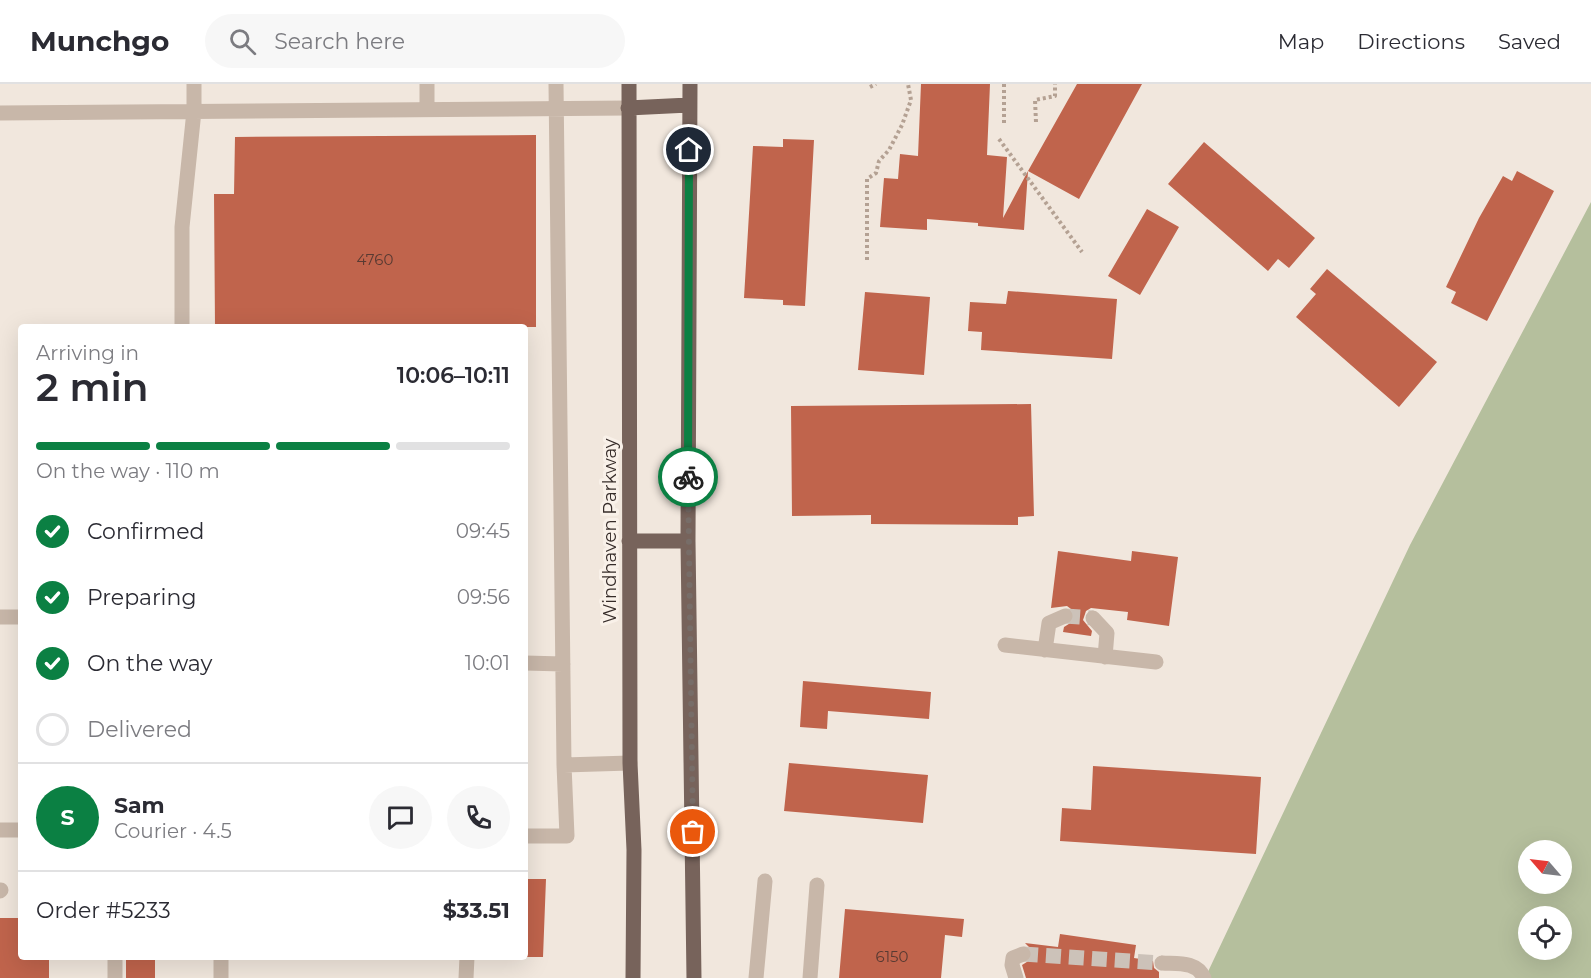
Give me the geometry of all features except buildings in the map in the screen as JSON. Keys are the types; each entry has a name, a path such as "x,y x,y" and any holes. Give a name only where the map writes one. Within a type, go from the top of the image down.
{"main road":[{"name":"Windhaven Parkway","path":"629,84 629,542 630,764 634,850 633,978"},
{"path":"690,84 688,541 694,978"},
{"path":"628,108 689,105"},
{"path":"629,542 688,541"}],"lane":[{"path":"182,324 182,226 194,111 194,84"},
{"path":"427,84 427,110"},
{"path":"528,836 567,836 564,765 556,84"},
{"path":"0,112 628,108"},
{"path":"1045,650 1049,623 1065,616"},
{"path":"0,617 18,617"},
{"path":"1093,618 1107,633 1106,657"},
{"path":"1005,645 1156,662"},
{"path":"528,663 563,664"},
{"path":"564,765 630,764"},
{"path":"0,830 18,830"},
{"path":"756,978 765,881"},
{"path":"810,978 817,885"},
{"path":"1016,978 1012,965 1013,957 1023,954"},
{"path":"115,960 115,978"},
{"path":"221,960 221,978"},
{"path":"466,978 467,960"},
{"path":"1162,963 1192,965 1200,970 1204,978"}],"path":[{"path":"870,87 876,84"},
{"path":"867,260 867,179 876,173 879,161 889,150 902,125 911,100 908,84"},
{"path":"1004,84 1004,125"},
{"path":"1036,122 1035,100 1055,96 1055,84"},
{"path":"999,139 1082,252"}],"green space":[{"path":"1591,202 1591,978 1205,978 1410,545"}],"tunnel":[{"path":"1065,616 1093,618"},
{"path":"1023,954 1162,963"}],"way so far":[{"path":"688,477 693,832"}],"route":[{"path":"688,477 689,150"}]}
